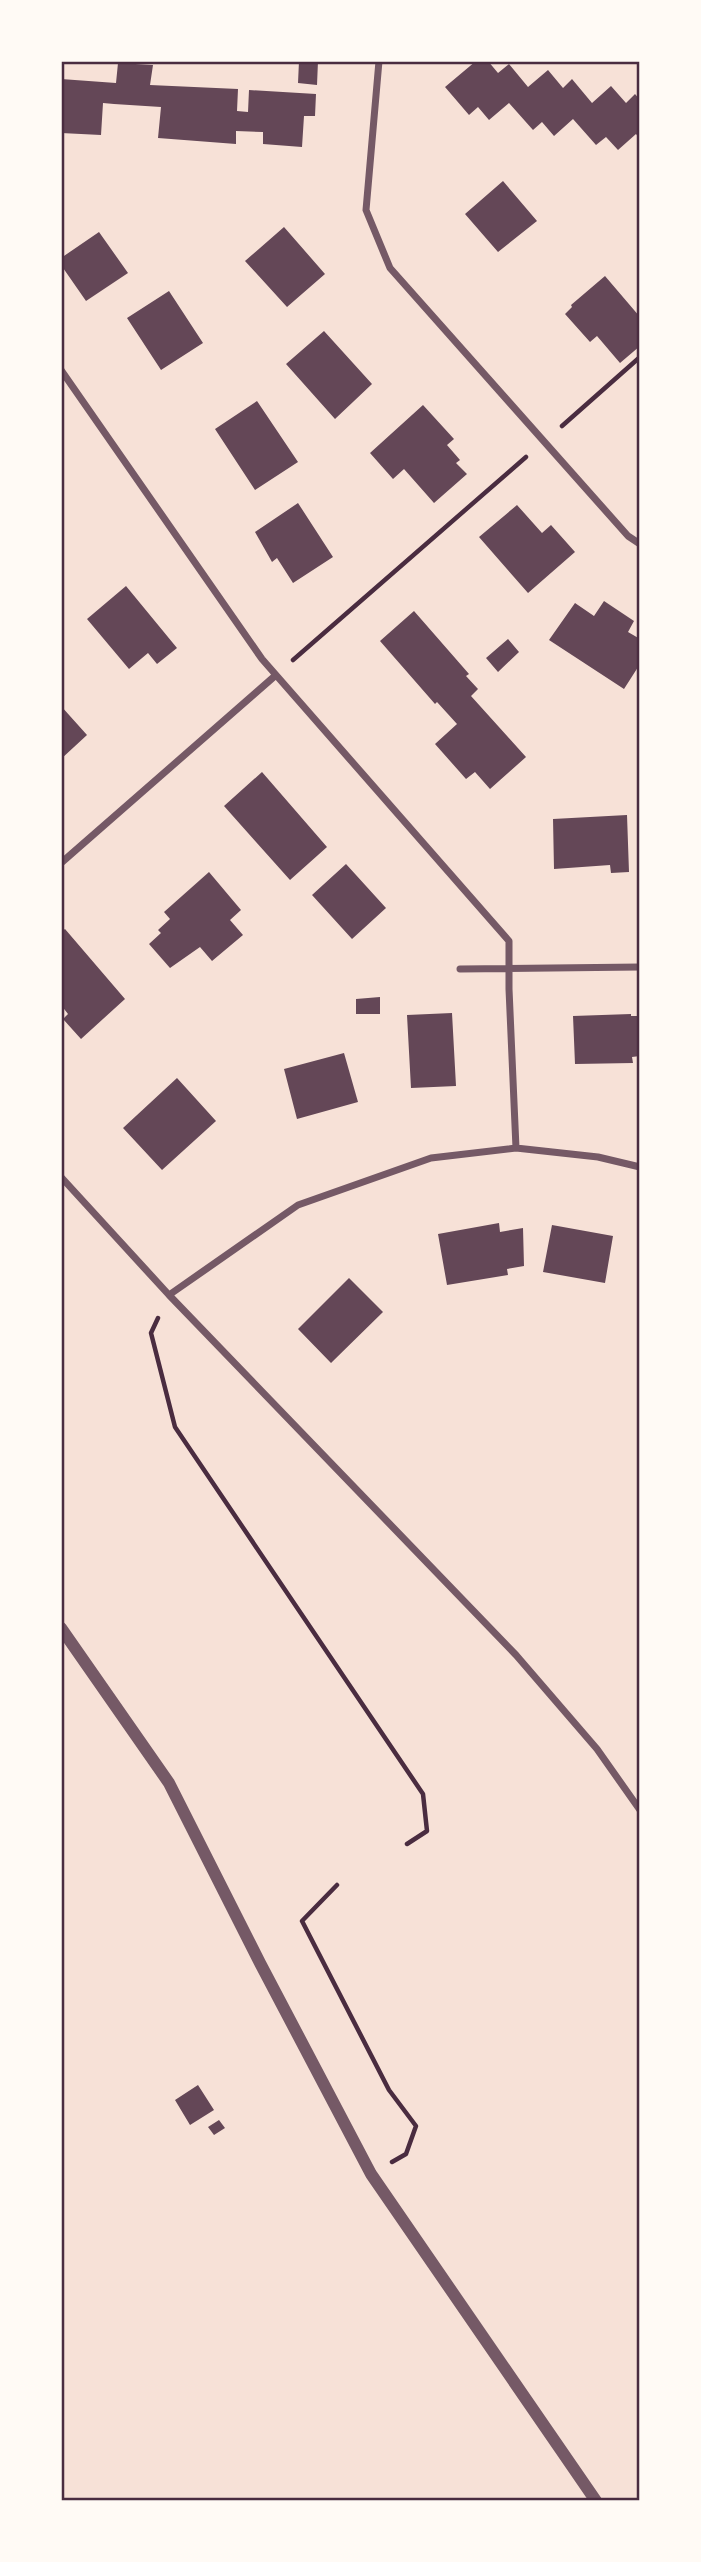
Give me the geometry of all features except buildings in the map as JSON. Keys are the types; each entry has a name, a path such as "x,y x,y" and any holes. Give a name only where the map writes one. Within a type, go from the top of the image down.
{"street":[{"path":"379,61 366,210 390,268 543,443 628,536 640,544"},
{"path":"61,370 262,659 509,940 516,1148"},
{"path":"61,863 276,675"},
{"path":"460,969 640,967"},
{"path":"169,1295 298,1205 431,1158 516,1148 598,1157 640,1167"},
{"path":"61,1177 169,1295 516,1654 597,1749 640,1810"},
{"path":"61,1628 169,1783 265,1974 371,2174 596,2501"}],"path":[{"path":"276,675 640,357"},
{"path":"169,1295 151,1333 175,1427 423,1794 427,1831 407,1844"},
{"path":"337,1885 302,1921 389,2090 416,2126 407,2154 371,2174"}]}
